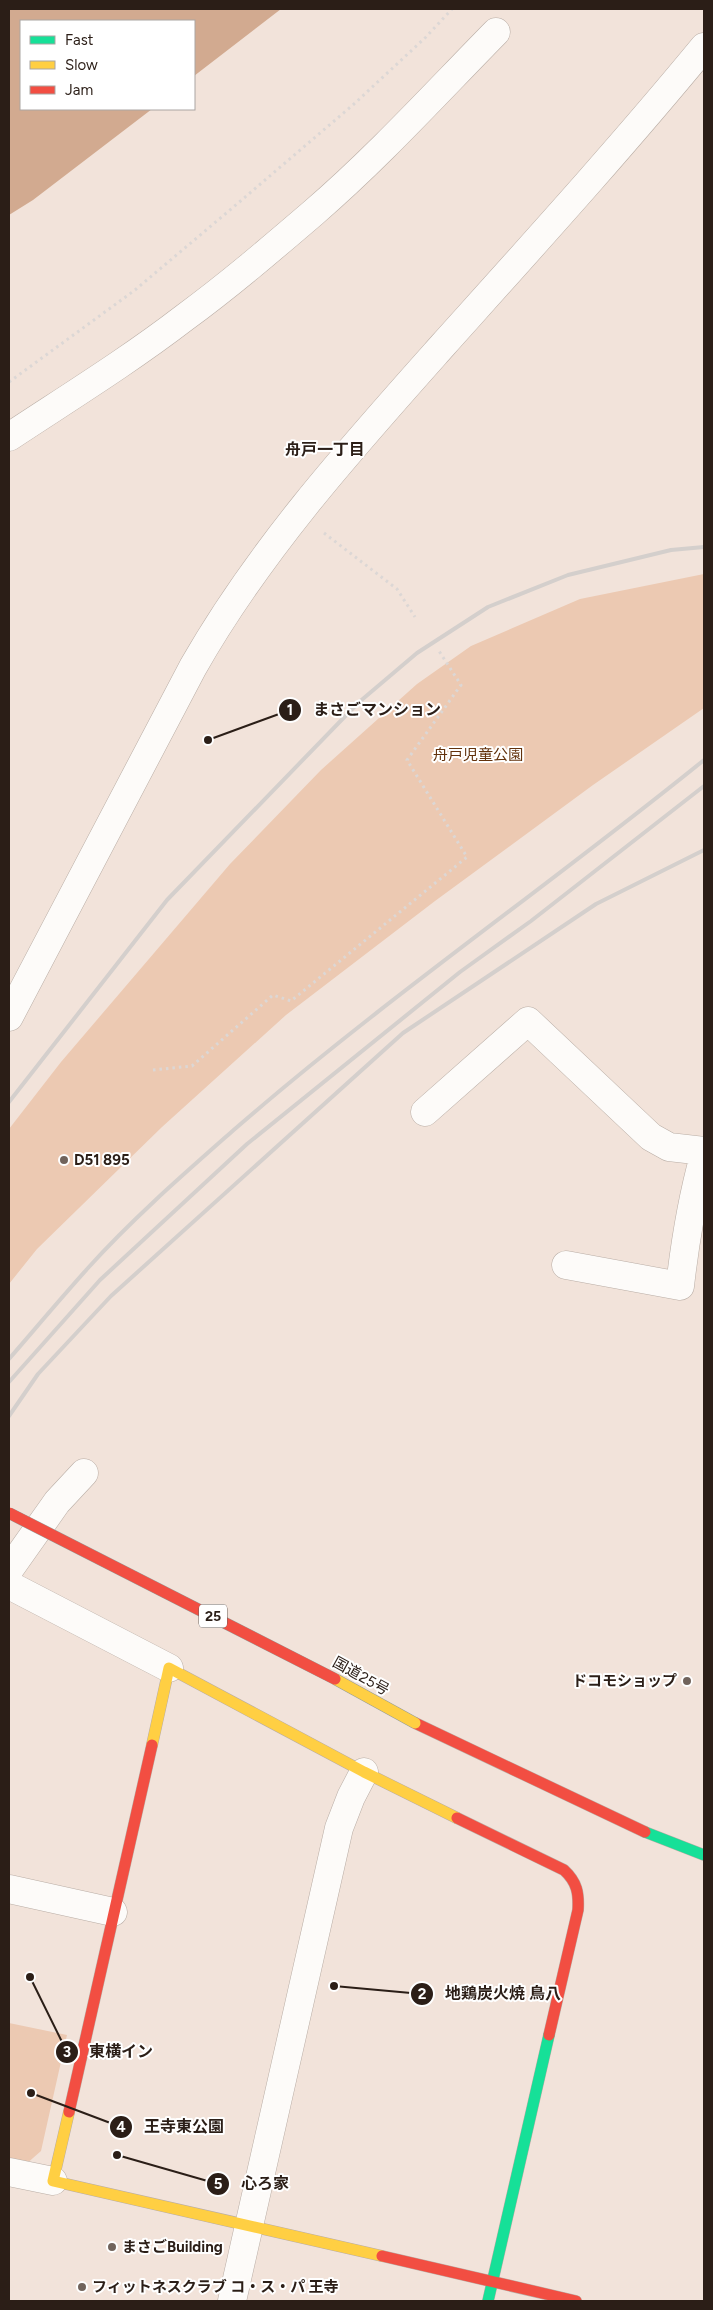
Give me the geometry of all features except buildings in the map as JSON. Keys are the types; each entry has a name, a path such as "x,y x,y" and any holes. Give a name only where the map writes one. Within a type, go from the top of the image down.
{"main road":[{"name":"国道25号","path":"9,1513 316,1668 416,1723 626,1825 704,1855"},
{"path":"488,2301 493,2282 578,1910 579,1892 574,1878 564,1870 364,1772 169,1668 53,2181 249,2227 493,2282 576,2301"}],"street":[{"path":"9,437 126,360 184,319 256,262 372,159 496,32"},
{"path":"9,1017 207,641 246,584 351,448 604,166 704,47"},
{"path":"425,1112 528,1021 651,1137 669,1147 704,1151"},
{"path":"566,1265 680,1286 689,1216 704,1156"},
{"path":"9,1570 58,1502 84,1473"},
{"path":"9,1585 169,1668"},
{"path":"232,2301 339,1828 351,1797 364,1772"},
{"path":"9,1890 113,1912"},
{"path":"9,2172 53,2181"}],"path":[{"path":"9,382 134,290 237,204 354,104 426,38 452,9"},
{"path":"300,514 398,589 415,616"},
{"path":"153,1070 192,1066 273,995 291,1001 467,858 407,760 461,685 439,651"}],"green space":[{"name":"舟戸児童公園","path":"704,574 704,708 593,785 435,901 286,1015 162,1127 37,1249 9,1284 9,1129 61,1062 230,864 321,770 417,684 471,646 580,599"},
{"path":"9,2023 67,2035 41,2151 25,2165 9,2161"}],"shaded area":[{"path":"9,9 281,9 195,75 195,20 20,20 20,110 151,110 33,200 9,215"}],"railway":[{"path":"9,1102 167,900 358,703 417,653 488,607 568,575 671,550 704,547"},
{"path":"9,1359 88,1268 123,1231 236,1128 409,987 587,852 704,760"},
{"path":"9,1382 100,1280 247,1144 460,972 531,921 704,786"},
{"path":"9,1416 38,1374 111,1296 403,1033 596,904 704,850"}],"traffic: fast":[{"path":"645,1832 704,1855"},
{"path":"488,2301 549,2035"}],"traffic: slow":[{"path":"152,1745 169,1668 364,1772 457,1818"},
{"path":"335,1679 415,1723"},
{"path":"69,2112 53,2181 382,2256"}],"traffic: jam":[{"path":"9,1513 335,1679"},
{"path":"415,1723 645,1832"},
{"path":"69,2112 152,1745"},
{"path":"457,1818 564,1870 574,1883 578,1898 578,1910 549,2035"},
{"path":"382,2256 576,2301"}],"place":[{"name":"まさごマンション","path":"208,740"},
{"name":"D51 895","path":"64,1160"},
{"name":"ドコモショップ","path":"687,1681"},
{"name":"東横イン","path":"30,1977"},
{"name":"地鶏炭火焼 鳥八","path":"334,1986"},
{"name":"王寺東公園","path":"31,2093"},
{"name":"心ろ家","path":"117,2155"},
{"name":"まさごBuilding","path":"112,2247"},
{"name":"フィットネスクラブ コ・ス・パ 王寺","path":"82,2287"}],"district":[{"name":"舟戸一丁目","path":"325,449"}]}
